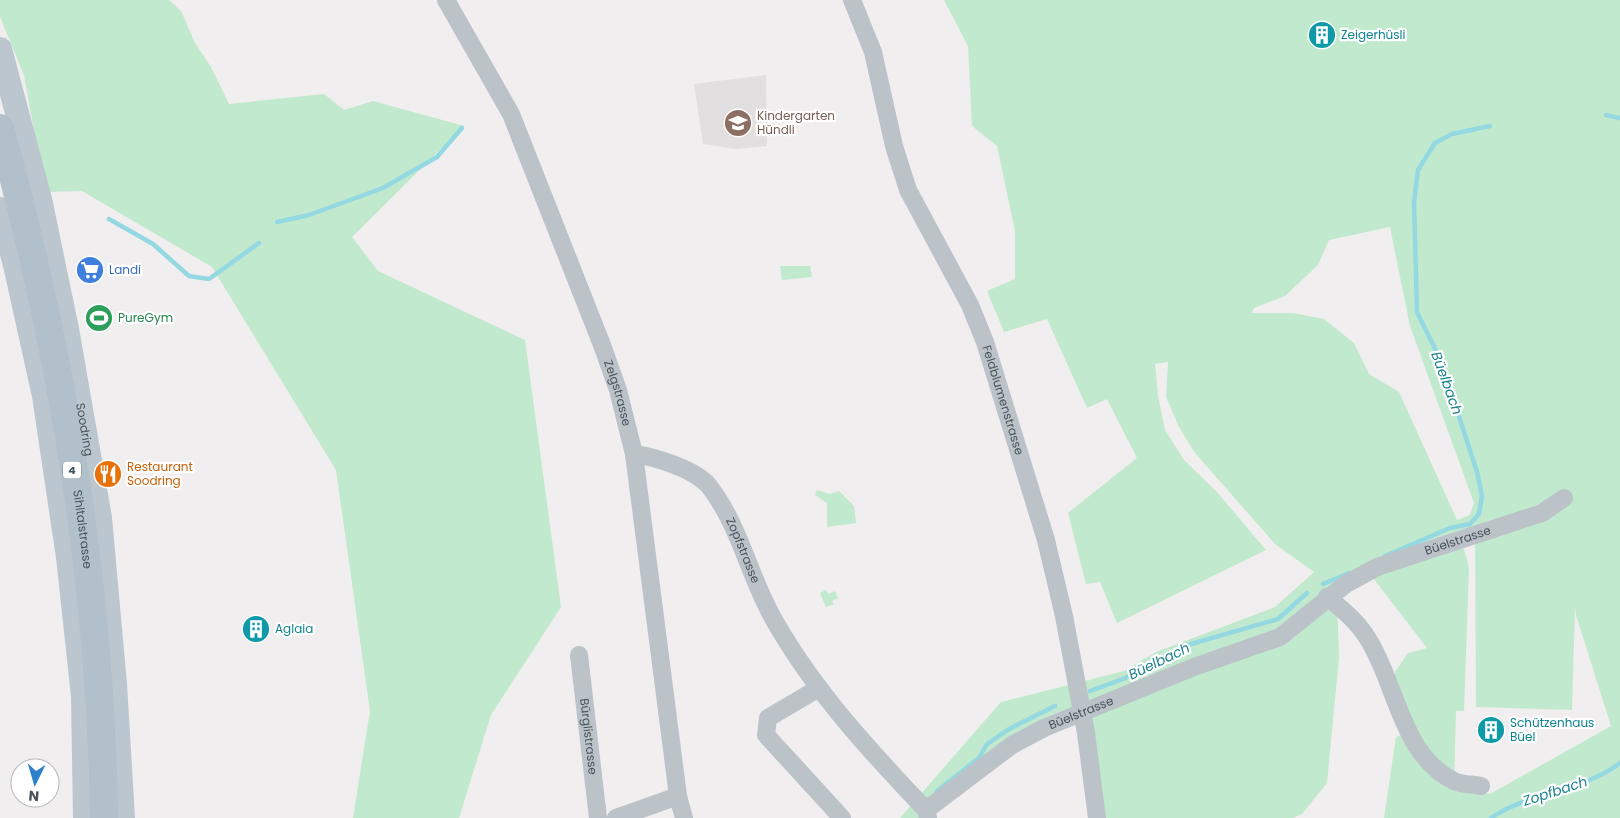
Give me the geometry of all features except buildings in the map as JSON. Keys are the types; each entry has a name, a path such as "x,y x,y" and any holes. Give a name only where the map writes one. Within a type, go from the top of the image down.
{"main road":[{"name":"Sihltalstrasse","path":"0,128 38,270 56,361 79,509 94,632 101,732 104,818"}],"street":[{"name":"Feldblumenstrasse","path":"852,0 873,52 894,146 908,190 970,305 985,342 1055,574 1081,712 1097,818"},
{"name":"Zelgstrasse","path":"448,1 511,114 602,344 618,390 634,454 678,796 684,818"},
{"name":"Soodring","path":"0,49 40,199 67,329 100,518 118,730 123,818"},
{"path":"0,208 16,265 44,396 68,557 83,696 85,818"},
{"name":"Zopfstrasse","path":"634,454 656,457 708,484 729,517 773,618 819,688 855,733 927,814"},
{"name":"Büelstrasse","path":"927,814 1012,745 1081,712 1194,667 1280,637 1346,584 1377,567 1542,513 1564,498"},
{"path":"1327,598 1352,617 1370,642 1384,670 1412,740 1428,762 1456,782 1481,786"},
{"name":"Bürglistrasse","path":"579,655 598,818"},
{"path":"819,688 768,718 766,735 842,818"},
{"path":"616,818 678,796"}],"shaded area":[{"path":"766,75 767,146 736,149 703,144 694,84"}],"green space":[{"path":"0,0 169,0 181,11 195,43 211,67 229,104 324,94 344,110 373,101 464,126 352,237 378,271 525,340 561,607 491,715 459,818 353,818 370,711 336,470 212,267 82,191 45,192 24,75 0,17"},
{"path":"944,0 1620,0 1620,818 1384,818 1396,737 1414,730 1395,684 1395,672 1408,653 1427,648 1370,574 1337,598 1339,658 1327,783 1302,814 1293,818 1105,818 1090,702 1018,733 928,818 900,818 1001,702 1124,671 1156,652 1275,607 1314,572 1275,544 1195,453 1179,427 1166,397 1168,362 1155,364 1158,396 1165,430 1184,460 1217,492 1266,550 1117,623 1100,582 1086,584 1068,513 1137,458 1107,399 1087,408 1047,319 1004,332 987,291 1015,279 1015,231 997,146 972,126 968,46","holes":["1390,227 1410,326 1474,503 1470,515 1457,520 1399,392 1369,374 1354,343 1324,319 1293,313 1252,313 1254,308 1285,296 1318,265 1329,240","1475,529 1476,707 1572,710 1575,606 1576,615 1611,726 1490,794 1454,786 1456,711 1464,711 1469,568 1460,535"]},
{"path":"780,266 810,266 812,277 782,280"},
{"path":"817,490 830,494 839,491 854,506 856,523 827,527 827,503 815,495"},
{"path":"826,590 828,594 835,591 838,598 832,601 834,604 826,607 820,593"}],"waterway":[{"path":"1606,115 1620,118"},
{"name":"Büelbach","path":"1385,556 1450,528 1470,524 1479,514 1482,496 1477,472 1441,361 1417,312 1414,202 1418,170 1435,143 1452,134 1490,126"},
{"path":"277,222 309,215 383,188 437,157 462,128"},
{"path":"109,219 153,244 189,276 209,279 259,243"},
{"name":"Büelbach","path":"1323,584 1349,573"},
{"name":"Büelbach","path":"1090,691 1123,679 1191,644 1278,619 1307,593"},
{"name":"Büelbach","path":"937,791 979,758 987,744 1009,729 1055,706"},
{"name":"Zopfbach","path":"1491,818 1522,802 1589,780 1605,773 1620,763"}],"place":[{"name":"Zeigerhüsli","path":"1322,35"},
{"name":"Kindergarten Hündli","path":"738,123"},
{"name":"Landi","path":"90,270"},
{"name":"PureGym","path":"99,318"},
{"name":"Restaurant Soodring","path":"108,474"},
{"name":"Aglaia","path":"256,629"},
{"name":"Schützenhaus Büel","path":"1491,730"}]}
